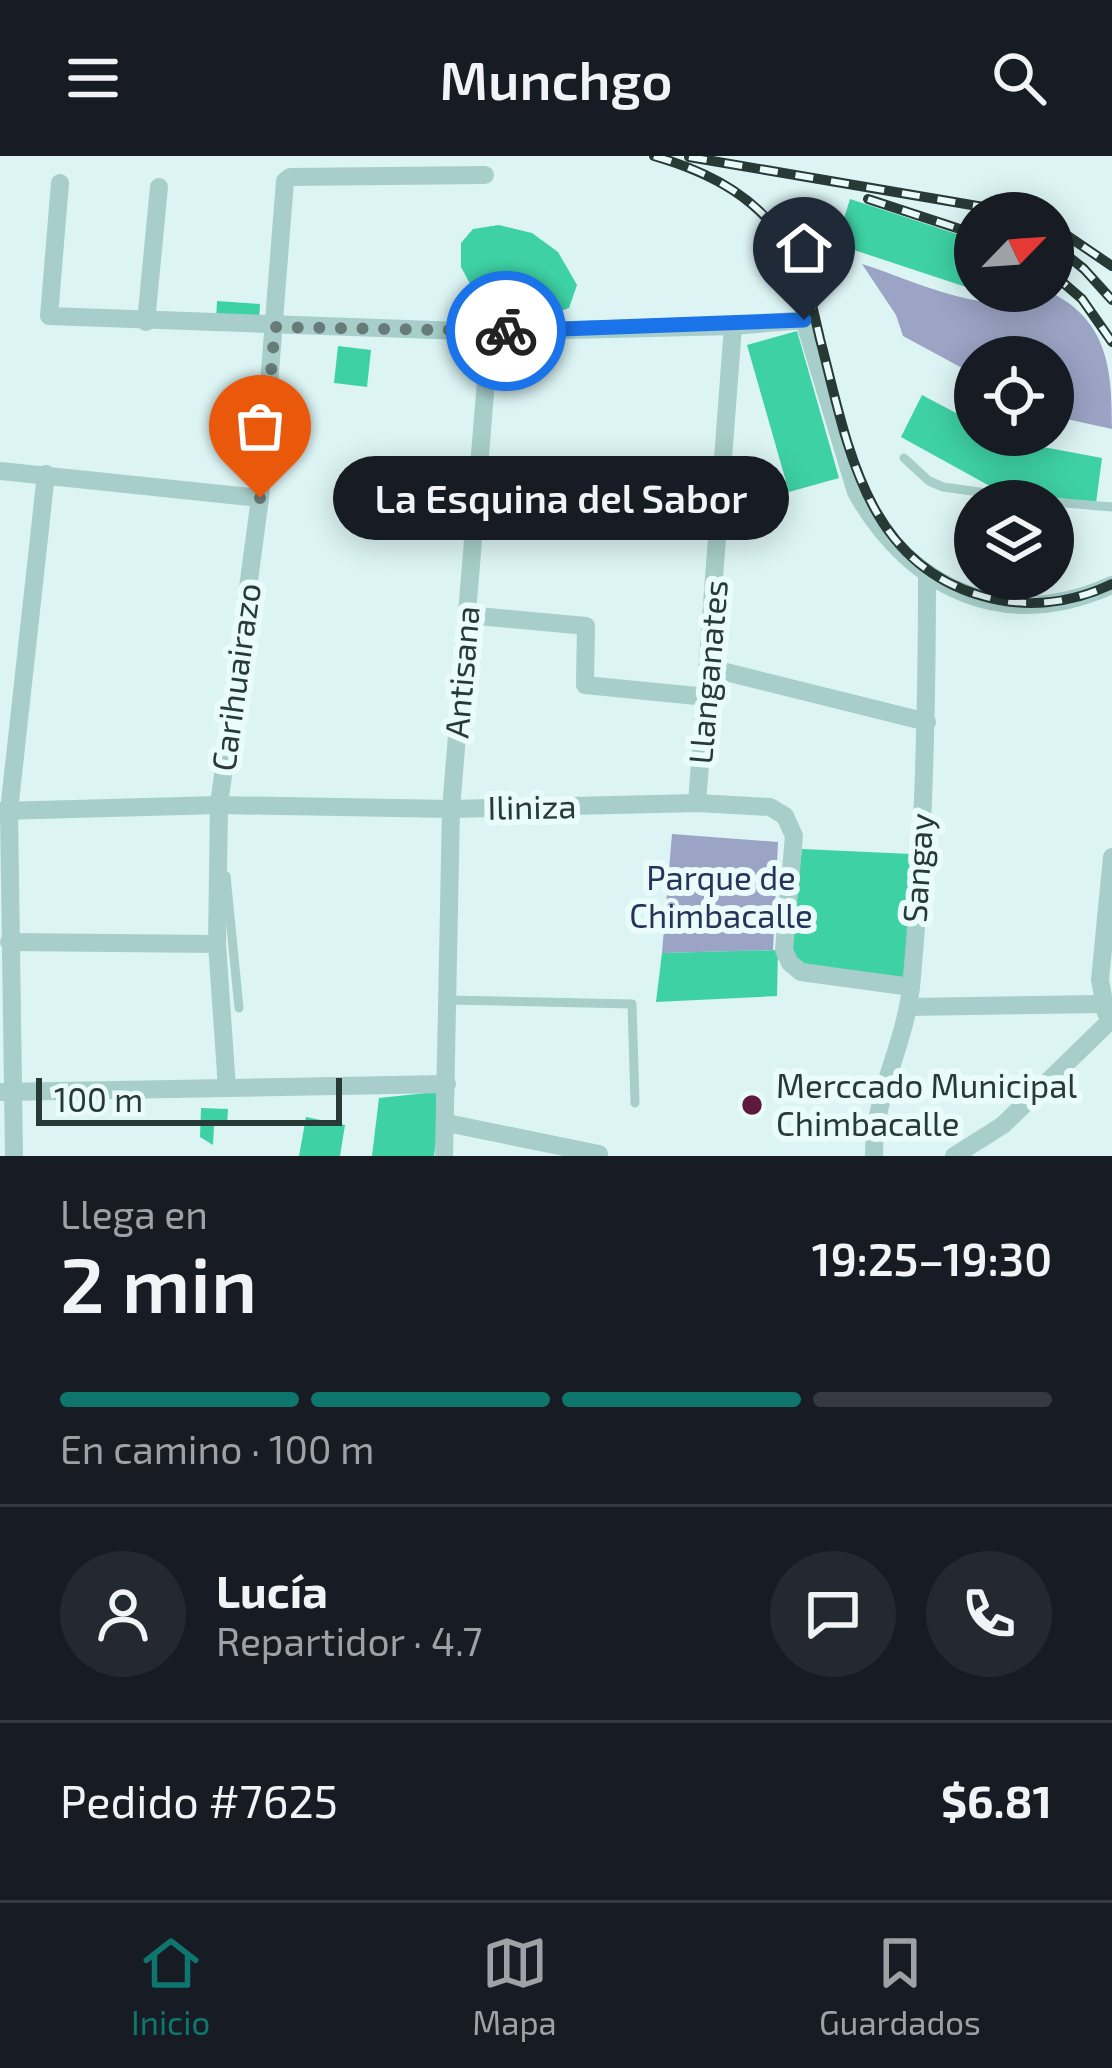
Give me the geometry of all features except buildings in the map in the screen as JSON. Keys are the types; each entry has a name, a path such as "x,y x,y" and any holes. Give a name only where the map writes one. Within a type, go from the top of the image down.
{"street":[{"name":"Carihuairazo","path":"227,1088 217,944 219,805 260,498 287,179 485,175"},
{"path":"60,183 49,316 490,332 733,326 800,318 808,324 856,492 887,540 927,574 970,594 1033,606 1089,596 1112,585"},
{"path":"146,322 159,187"},
{"name":"Llanganates","path":"697,803 733,326"},
{"name":"Antisana","path":"444,1156 451,809 490,332"},
{"path":"0,471 260,498"},
{"path":"14,1156 5,1092 9,942 4,811 46,474"},
{"name":"Sangay","path":"874,1156 881,1095 909,997 927,722 927,574"},
{"path":"467,615 586,626 585,685 707,697"},
{"path":"710,668 927,722"},
{"name":"Iliniza","path":"4,811 219,805 451,809 697,803 770,807 785,816 794,836 784,950 801,972 909,997 1109,1018"},
{"path":"954,1156 1003,1124 1109,1018 1100,980 1112,857"},
{"path":"9,942 217,944"},
{"path":"5,1092 447,1084"},
{"path":"447,1123 599,1154"}],"lane":[{"path":"904,458 929,481 954,488"},
{"path":"1074,504 1112,507"},
{"path":"219,805 239,1008"},
{"path":"448,1000 632,1004 635,1103"}],"green space":[{"path":"862,264 954,295 954,312 1074,312 1074,307 1096,333 1103,350 1111,387 1112,429 1074,421 1074,336 954,336 954,364 903,336 896,315"},
{"name":"Parque de Chimbacalle","path":"672,834 778,842 773,950 662,953"}],"railway":[{"path":"654,156 733,190 765,217 792,252 809,294 852,456 885,526 909,555 940,578 979,595 1013,602 1063,600 1112,584"},
{"path":"689,157 954,202"},
{"path":"868,199 954,227"},
{"path":"1074,240 1112,266"},
{"path":"1074,261 1112,300"},
{"path":"1074,292 1112,342"}],"way so far":[{"path":"260,498 275,327 506,331"}],"place":[{"name":"La Esquina del Sabor","path":"260,498"},
{"name":"Merccado Municipal Chimbacalle","path":"752,1105"}],"route":[{"path":"506,331 804,320"}]}
